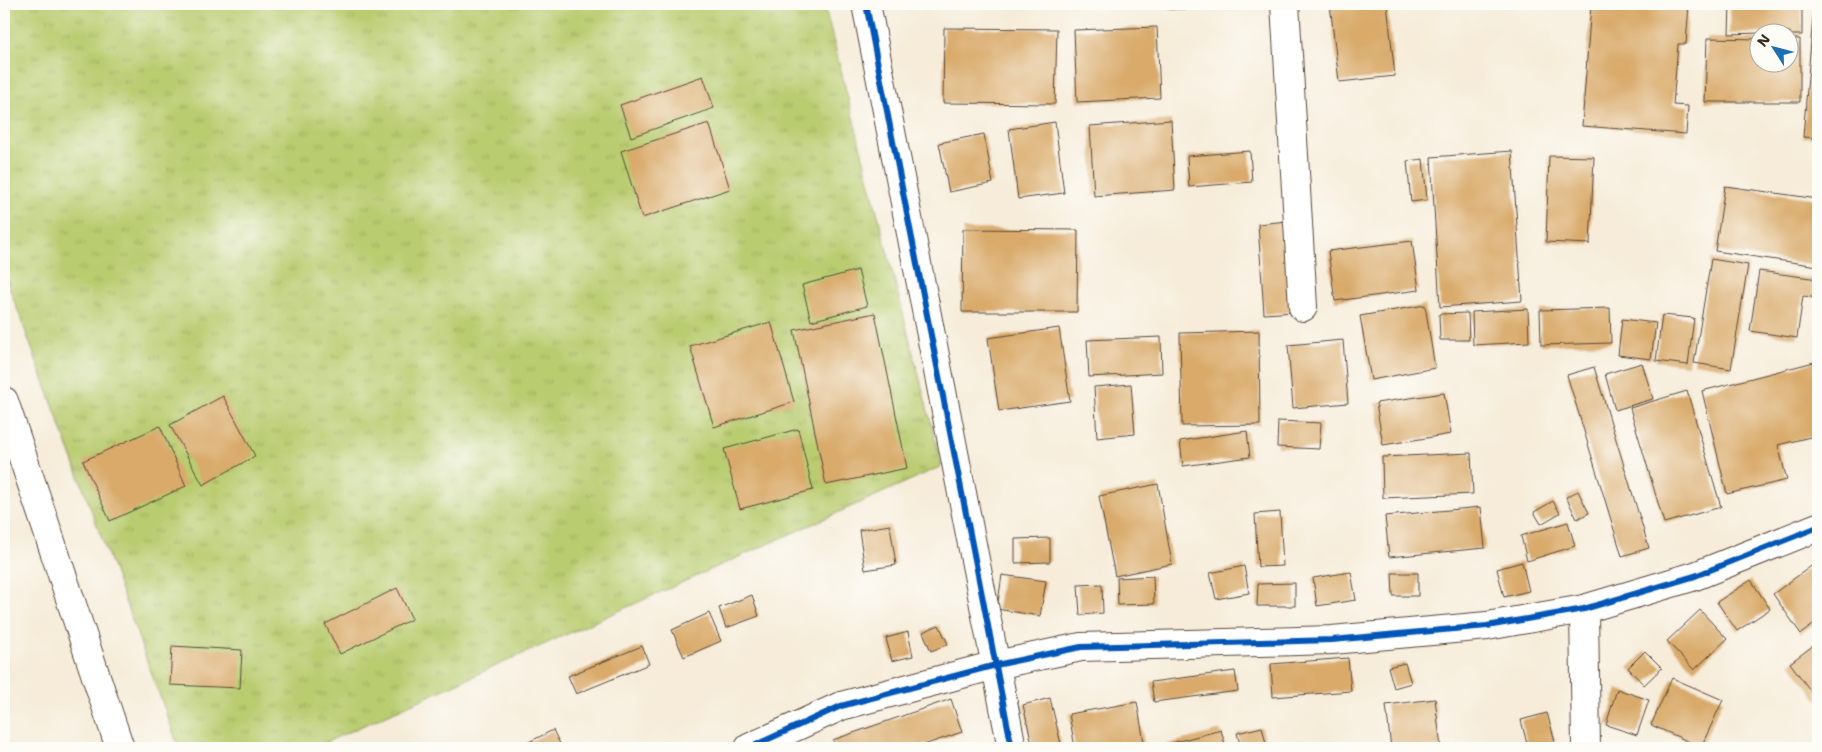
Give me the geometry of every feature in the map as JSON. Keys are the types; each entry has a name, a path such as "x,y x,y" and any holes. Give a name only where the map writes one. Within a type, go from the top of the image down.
{"street":[{"path":"866,4 1012,748"},
{"path":"1285,4 1304,306"},
{"path":"4,401 120,748"},
{"path":"749,748 841,706 996,665 1082,647 1332,640 1487,626 1584,609 1696,576 1818,527"},
{"path":"1584,609 1586,748"}],"green space":[{"path":"4,4 824,4 942,466 313,748 179,748 4,273"}],"building":[{"path":"1170,4 1240,4 1240,9 1170,9"},
{"path":"1330,4 1387,4 1395,76 1339,82"},
{"path":"1591,4 1689,4 1686,44 1678,44 1673,105 1688,106 1686,134 1582,126"},
{"path":"1730,4 1802,4 1802,35 1800,35 1800,22 1750,22 1750,33 1729,34"},
{"path":"1814,4 1818,4 1818,138 1803,137"},
{"path":"1157,27 1160,98 1077,102 1074,30"},
{"path":"944,28 1057,29 1055,104 943,103"},
{"path":"1707,38 1750,39 1750,72 1800,72 1800,102 1705,102"},
{"path":"703,76 714,108 631,137 620,105"},
{"path":"1171,120 1175,190 1094,196 1090,126"},
{"path":"1055,122 1064,193 1018,199 1009,129"},
{"path":"709,123 730,189 642,218 621,151"},
{"path":"984,134 993,183 949,192 939,143"},
{"path":"1250,151 1252,182 1189,187 1187,156"},
{"path":"1512,151 1522,301 1440,307 1431,157"},
{"path":"1549,156 1594,157 1590,244 1546,242"},
{"path":"1423,159 1427,200 1411,202 1407,161"},
{"path":"1725,186 1818,199 1818,266 1715,251"},
{"path":"1288,221 1295,312 1264,314 1258,224"},
{"path":"963,229 1078,230 1077,312 962,312"},
{"path":"1412,241 1419,290 1335,301 1328,251"},
{"path":"1711,259 1748,265 1731,369 1694,363"},
{"path":"858,270 867,306 811,321 802,285"},
{"path":"1759,271 1818,279 1818,298 1803,296 1797,338 1750,331"},
{"path":"1425,305 1435,368 1371,380 1360,316"},
{"path":"1610,308 1611,343 1541,345 1540,310"},
{"path":"1528,309 1529,342 1473,345 1472,312"},
{"path":"875,313 907,468 826,485 794,330"},
{"path":"1468,313 1469,340 1440,340 1439,314"},
{"path":"1662,315 1694,318 1688,365 1656,361"},
{"path":"1622,319 1656,323 1651,359 1618,355"},
{"path":"771,322 794,402 714,427 690,346"},
{"path":"1059,328 1070,401 999,411 988,338"},
{"path":"1259,331 1260,425 1182,426 1180,333"},
{"path":"1161,337 1162,373 1089,377 1087,340"},
{"path":"1343,340 1348,403 1293,408 1288,345"},
{"path":"1818,361 1818,435 1778,445 1787,480 1727,494 1702,391"},
{"path":"1642,363 1653,399 1615,410 1605,374"},
{"path":"1594,367 1649,548 1622,556 1567,375"},
{"path":"1131,384 1135,434 1097,438 1094,387"},
{"path":"1687,391 1721,507 1664,523 1630,408"},
{"path":"1444,393 1451,434 1383,445 1376,403"},
{"path":"223,396 255,456 203,485 170,425"},
{"path":"1278,421 1321,423 1319,449 1277,447"},
{"path":"160,426 186,486 110,521 83,461"},
{"path":"798,429 813,490 740,509 724,449"},
{"path":"1247,431 1250,457 1183,466 1180,441"},
{"path":"1471,453 1473,494 1383,498 1382,457"},
{"path":"1158,484 1172,564 1115,576 1099,496"},
{"path":"1578,491 1589,513 1577,519 1566,497"},
{"path":"1553,501 1560,513 1541,524 1534,512"},
{"path":"1481,507 1485,548 1389,557 1385,516"},
{"path":"1280,512 1283,566 1258,567 1255,514"},
{"path":"1568,522 1575,546 1527,561 1521,536"},
{"path":"890,525 896,565 865,570 859,530"},
{"path":"1050,538 1050,562 1015,563 1015,539"},
{"path":"1818,561 1818,621 1801,634 1773,594"},
{"path":"1522,562 1529,591 1504,597 1497,569"},
{"path":"1244,566 1249,593 1216,599 1210,573"},
{"path":"1351,572 1356,600 1317,606 1313,578"},
{"path":"1392,573 1418,573 1418,596 1393,596"},
{"path":"1002,575 1046,581 1040,616 997,609"},
{"path":"1153,576 1154,604 1118,605 1117,578"},
{"path":"1751,580 1770,609 1737,631 1717,602"},
{"path":"1295,583 1295,606 1257,606 1258,584"},
{"path":"1102,584 1103,613 1080,615 1078,585"},
{"path":"397,588 412,619 340,654 325,624"},
{"path":"752,595 759,616 726,628 719,608"},
{"path":"1700,610 1727,639 1694,670 1667,641"},
{"path":"709,613 721,641 684,657 672,630"},
{"path":"939,625 948,644 931,651 923,632"},
{"path":"908,632 913,656 892,661 886,638"},
{"path":"1818,642 1818,701 1790,663"},
{"path":"172,646 242,650 240,688 170,685"},
{"path":"642,646 649,664 576,694 568,676"},
{"path":"1645,651 1662,668 1644,685 1628,668"},
{"path":"1348,658 1351,691 1273,697 1271,664"},
{"path":"1405,663 1411,683 1394,688 1388,667"},
{"path":"1235,671 1238,691 1154,702 1151,682"},
{"path":"1672,678 1723,700 1701,747 1651,725"},
{"path":"1617,689 1649,700 1637,735 1606,725"},
{"path":"1050,698 1062,748 1033,748 1023,705"},
{"path":"951,699 962,732 915,748 836,748 833,740"},
{"path":"1435,699 1441,748 1391,748 1386,705"},
{"path":"1137,702 1145,748 1075,748 1069,714"},
{"path":"1547,713 1555,741 1528,748 1521,720"},
{"path":"1262,727 1267,748 1241,748 1237,733"},
{"path":"553,730 562,748 517,748"},
{"path":"1221,730 1226,748 1165,748 1164,745"}],"cycle path":[{"path":"866,4 1012,748"},
{"path":"749,748 841,706 996,665 1081,647 1332,640 1487,626 1584,609 1695,576 1818,527"}]}
